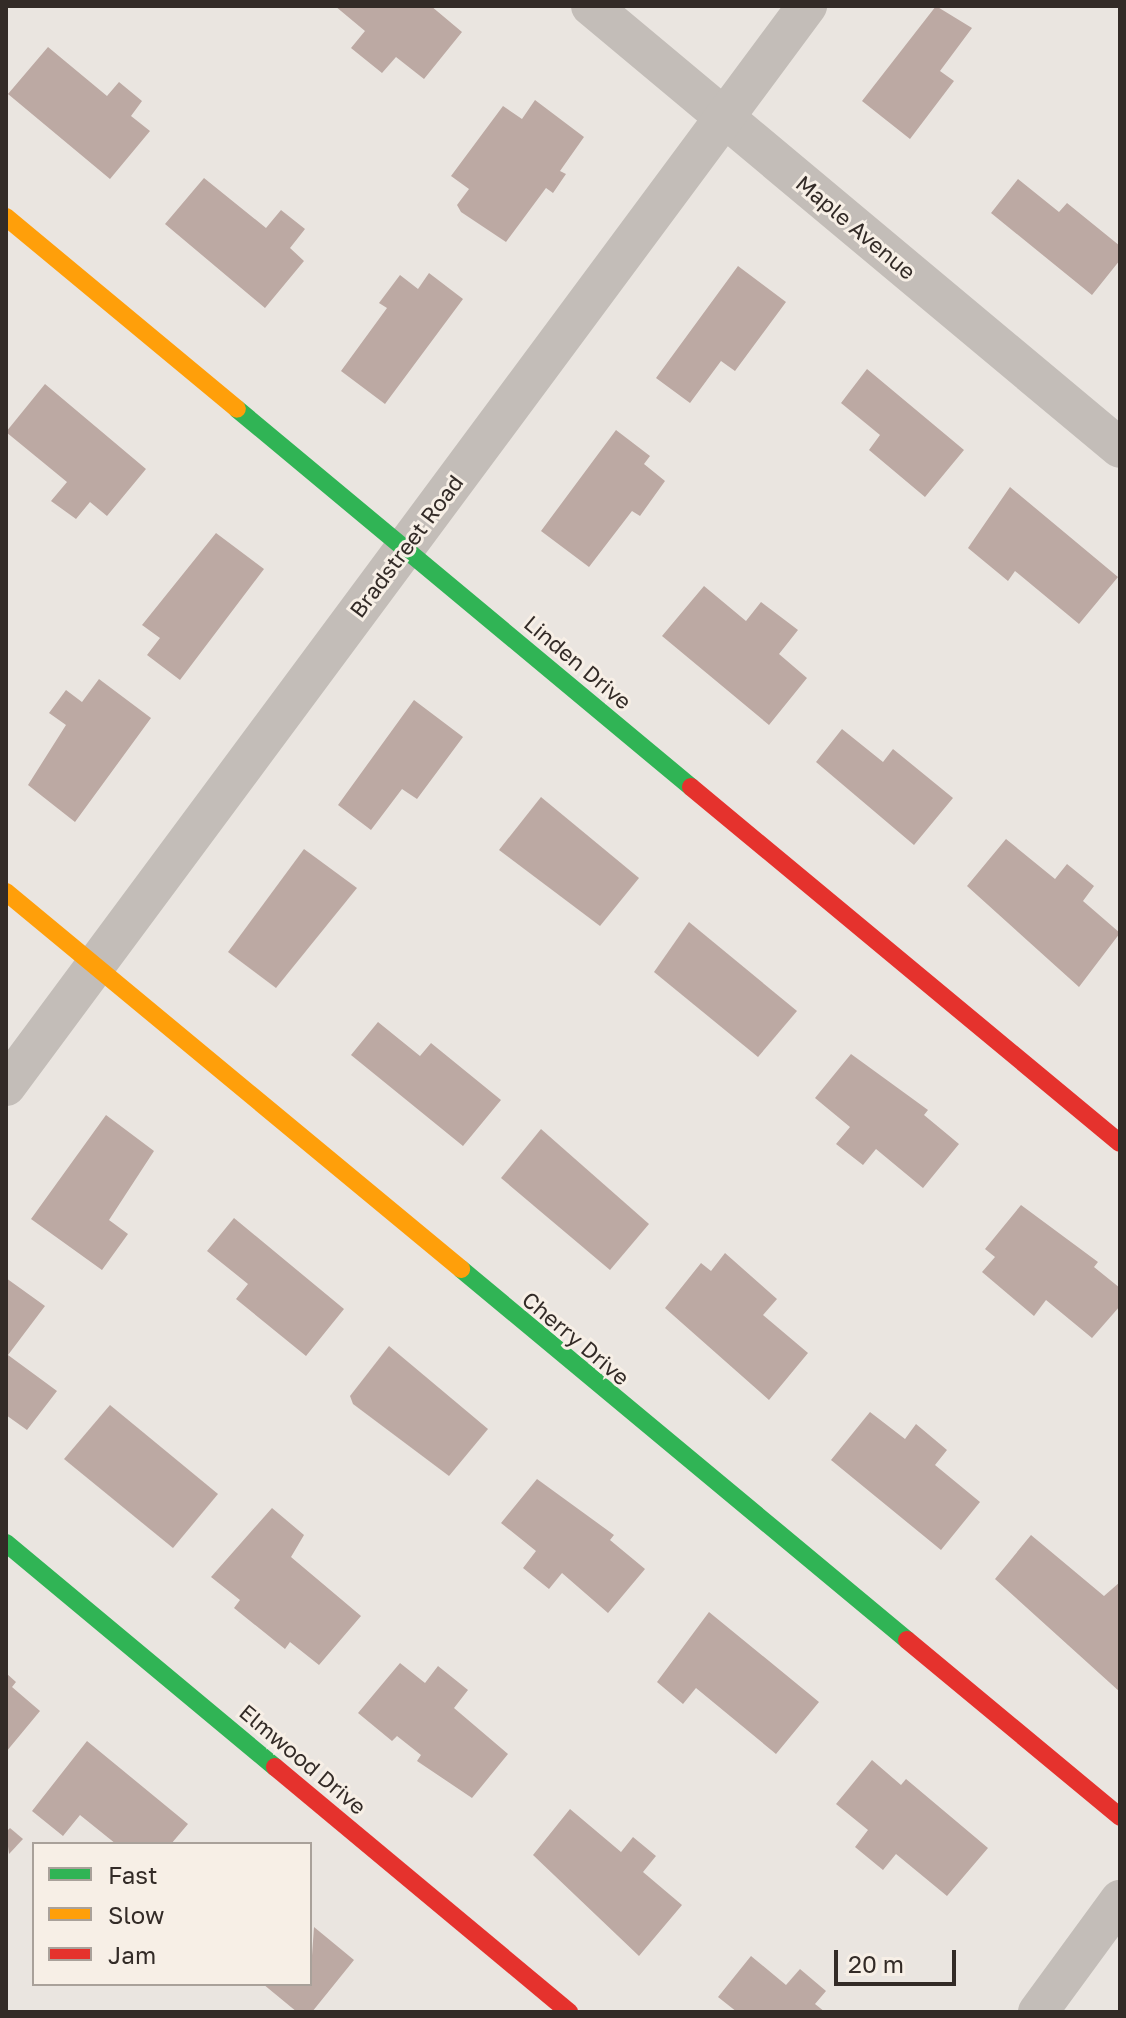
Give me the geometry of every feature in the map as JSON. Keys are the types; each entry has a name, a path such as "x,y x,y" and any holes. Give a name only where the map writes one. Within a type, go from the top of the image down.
{"street":[{"name":"Maple Avenue","path":"591,6 1120,448"},
{"name":"Bradstreet Road","path":"6,1086 807,6"},
{"name":"Linden Drive","path":"6,217 1120,1143"},
{"name":"Cherry Drive","path":"6,892 1120,1817"},
{"name":"Elmwood Drive","path":"6,1543 569,2012"},
{"path":"1038,2012 1120,1900"}],"building":[{"path":"335,6 431,6 462,32 424,79 396,57 382,73 351,48 365,31"},
{"path":"936,6 972,28 940,71 954,81 910,139 862,101"},
{"path":"48,47 107,96 119,82 142,101 131,116 150,131 110,179 8,94"},
{"path":"535,100 584,137 560,171 566,174 553,193 546,188 506,242 461,212 457,205 469,189 451,176 503,106 522,119"},
{"path":"204,178 266,228 281,210 305,229 290,248 304,261 265,308 165,224"},
{"path":"1018,179 1059,212 1067,203 1120,246 1120,260 1092,295 991,213"},
{"path":"738,266 786,302 735,371 721,361 690,403 656,378"},
{"path":"429,273 463,299 385,404 341,371 387,308 379,303 400,275 418,289"},
{"path":"867,369 964,450 925,497 869,450 880,435 841,403"},
{"path":"45,384 146,469 107,516 90,502 76,519 51,501 67,482 6,432"},
{"path":"616,430 650,456 644,464 665,481 640,516 632,511 589,567 541,531"},
{"path":"1010,487 1118,577 1079,624 1015,571 1008,581 968,548"},
{"path":"216,533 264,569 180,680 147,655 160,638 142,625"},
{"path":"704,586 746,621 761,602 798,630 779,654 807,678 769,725 662,636"},
{"path":"99,679 151,718 75,822 28,785 66,725 49,713 66,690 82,702"},
{"path":"414,700 463,737 417,799 402,789 371,830 338,805"},
{"path":"842,729 883,762 893,749 953,798 914,845 816,762"},
{"path":"541,797 639,878 600,926 499,850"},
{"path":"1006,839 1055,879 1067,864 1094,886 1083,901 1120,933 1079,987 967,886"},
{"path":"304,849 357,888 276,988 228,952"},
{"path":"689,922 797,1011 758,1057 654,972"},
{"path":"378,1022 420,1056 431,1043 501,1100 463,1146 351,1055"},
{"path":"851,1054 928,1110 924,1115 959,1144 923,1188 876,1149 863,1165 836,1144 850,1127 815,1098"},
{"path":"106,1115 154,1151 109,1220 128,1234 102,1270 31,1219"},
{"path":"541,1129 649,1224 610,1270 501,1178"},
{"path":"1021,1205 1098,1262 1094,1267 1120,1288 1120,1306 1092,1338 1046,1300 1034,1316 982,1272 995,1257 985,1249"},
{"path":"234,1218 344,1309 306,1356 236,1299 248,1284 207,1251"},
{"path":"725,1253 777,1299 763,1315 808,1353 769,1400 665,1308 701,1263 711,1271"},
{"path":"6,1278 45,1306 8,1355 57,1391 27,1430 6,1415"},
{"path":"389,1346 488,1429 449,1476 353,1404 350,1396"},
{"path":"110,1405 218,1494 173,1548 64,1459"},
{"path":"870,1412 905,1439 916,1424 947,1450 935,1465 980,1502 941,1550 831,1460"},
{"path":"537,1479 614,1535 610,1540 645,1569 608,1613 562,1573 549,1589 523,1568 536,1551 501,1523"},
{"path":"272,1508 304,1535 291,1557 361,1616 319,1665 290,1642 285,1649 234,1608 240,1600 211,1577"},
{"path":"1031,1535 1104,1596 1120,1582 1120,1692 995,1579"},
{"path":"709,1612 819,1702 776,1754 696,1688 683,1704 657,1682"},
{"path":"400,1663 425,1683 438,1666 468,1690 454,1708 508,1754 472,1798 417,1761 421,1755 397,1736 392,1741 358,1713"},
{"path":"6,1673 16,1682 12,1687 40,1711 6,1752"},
{"path":"87,1741 188,1824 173,1842 114,1842 80,1815 63,1836 32,1811"},
{"path":"872,1760 901,1785 906,1779 988,1848 947,1896 896,1854 883,1870 855,1847 868,1830 836,1804"},
{"path":"570,1809 621,1852 633,1837 656,1856 643,1872 682,1905 639,1956 533,1855"},
{"path":"10,1828 23,1839 9,1854 6,1832"},
{"path":"314,1927 354,1960 312,2012 297,2012 265,1986 312,1986"},
{"path":"751,1956 786,1985 800,1969 826,1991 815,2004 825,2012 737,2012 718,1997"}],"traffic: fast":[{"path":"237,409 691,787"},
{"path":"461,1269 907,1640"},
{"path":"6,1543 275,1767"}],"traffic: slow":[{"path":"6,217 237,409"},
{"path":"6,892 461,1269"}],"traffic: jam":[{"path":"691,787 1120,1143"},
{"path":"907,1640 1120,1817"},
{"path":"275,1767 569,2012"}]}
